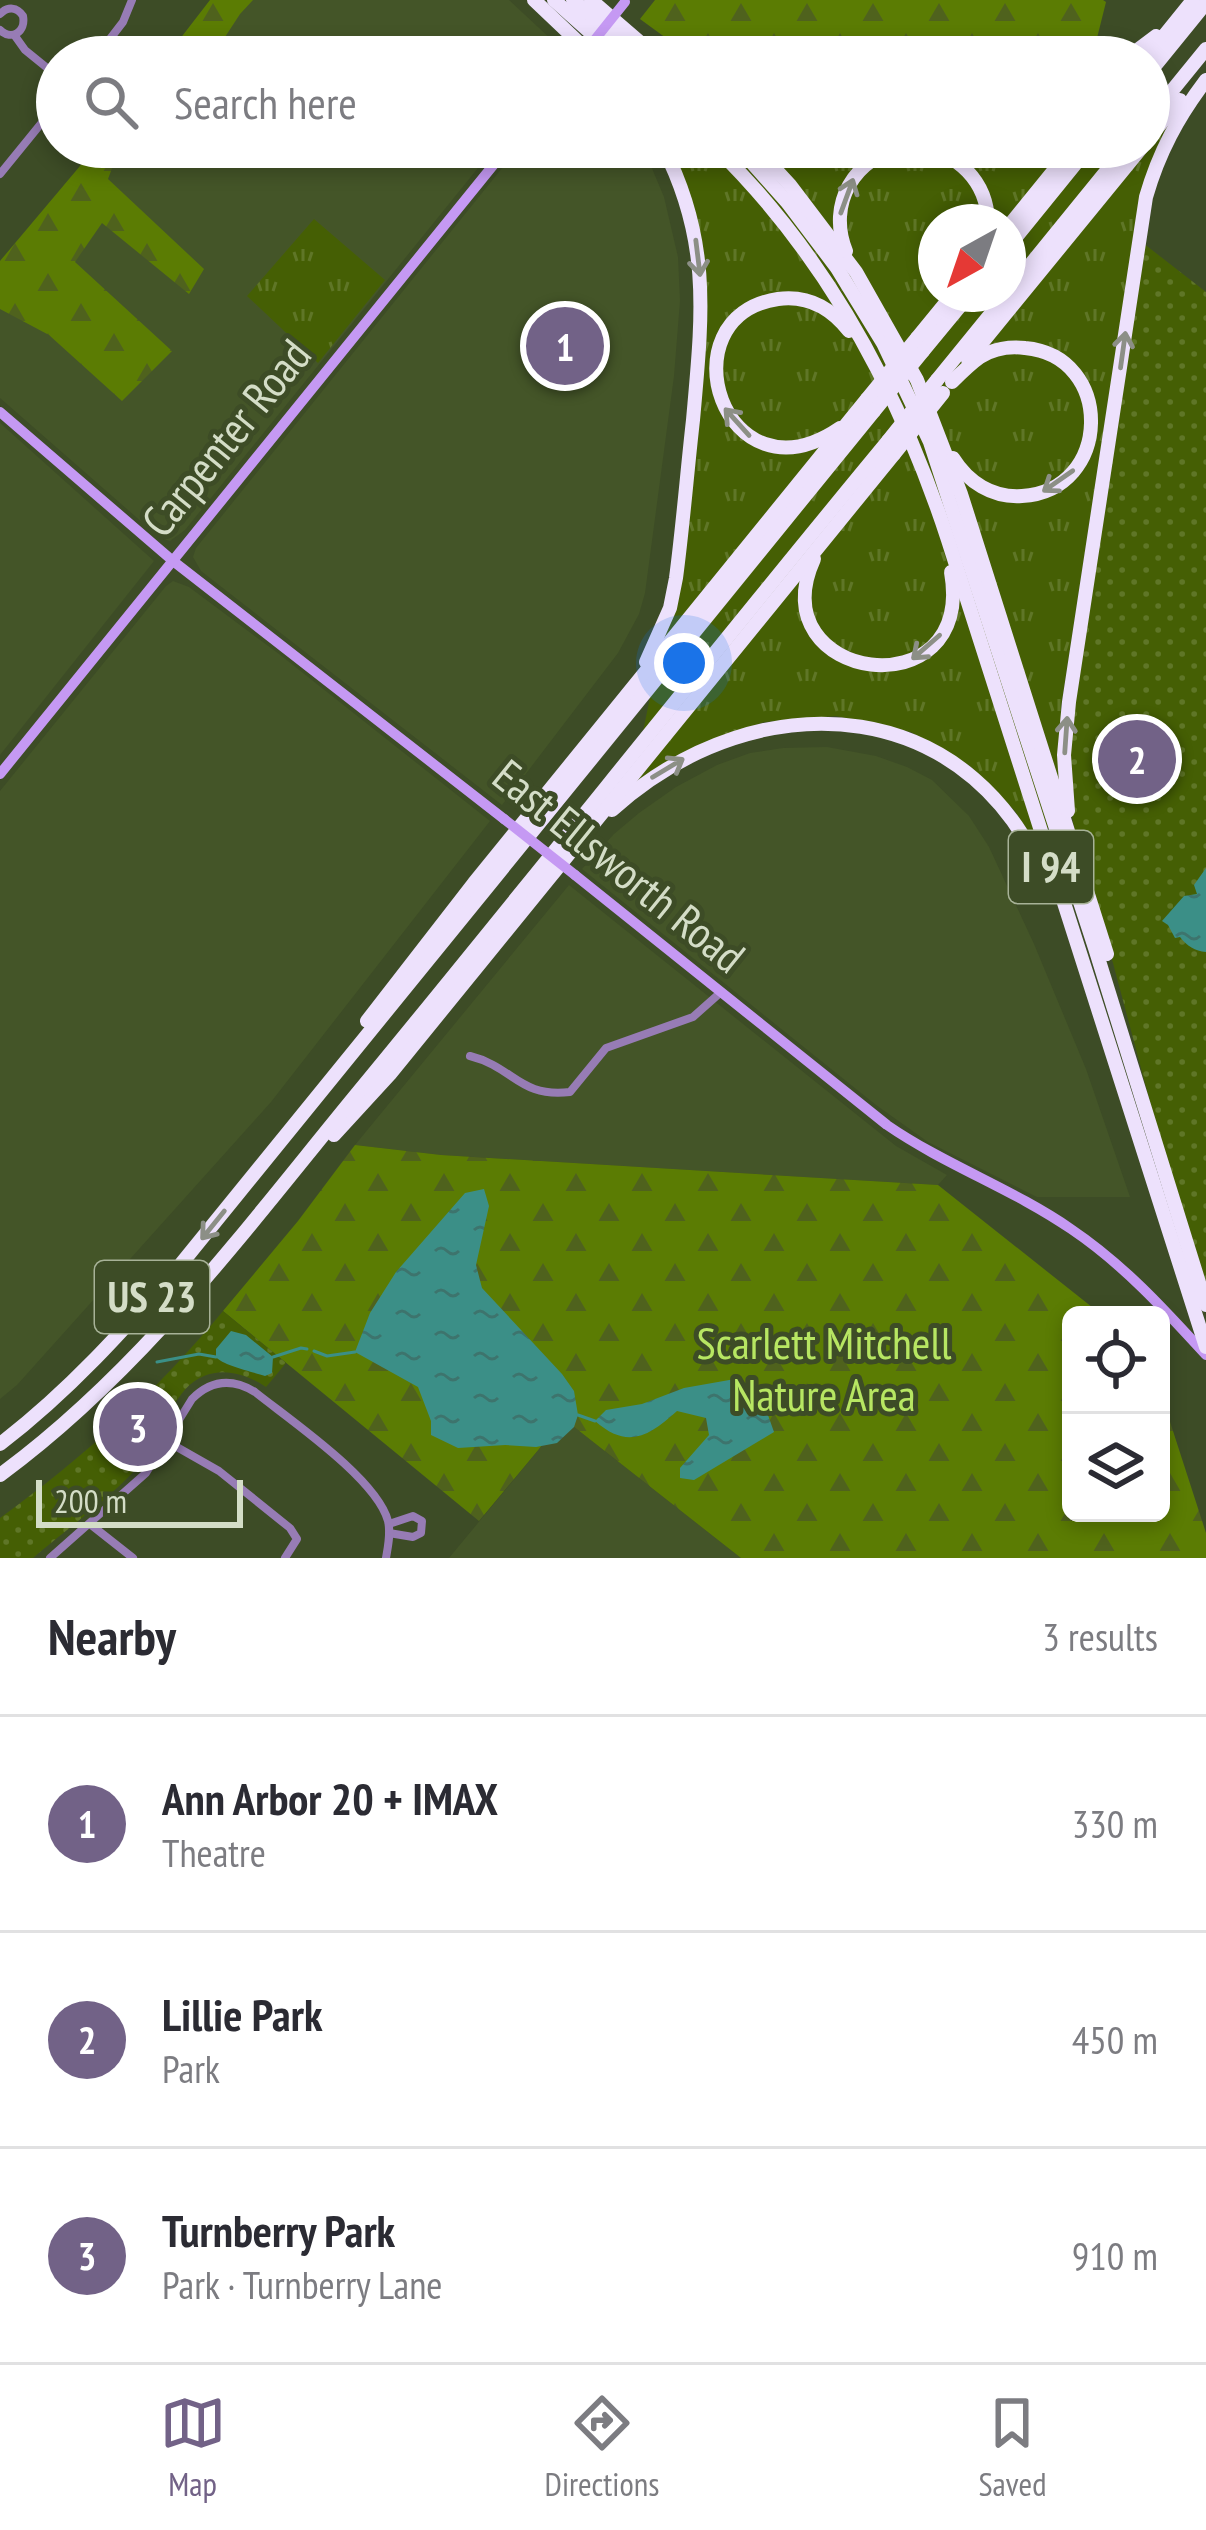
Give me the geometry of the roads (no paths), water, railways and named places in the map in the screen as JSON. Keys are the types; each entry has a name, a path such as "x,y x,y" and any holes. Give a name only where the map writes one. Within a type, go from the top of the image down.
{"highway":[{"path":"534,0 572,36"},
{"path":"554,0 595,36"},
{"path":"573,0 621,36"},
{"path":"591,0 626,36"},
{"path":"1164,36 1193,0"},
{"path":"1170,47 1206,3"},
{"path":"1155,36 1179,18"},
{"path":"1170,93 1206,49"},
{"path":"1170,112 1206,68"},
{"path":"1170,134 1206,80"},
{"path":"622,701 654,646 673,593 701,328 699,257 692,219 673,168"},
{"name":"I 94","path":"735,168 838,298 874,359 917,452 1206,1351"},
{"name":"I 94","path":"757,168 837,268 884,343 930,442 1206,1305"},
{"path":"774,168 856,272"},
{"path":"862,168 846,190 839,221 843,245 957,465 979,486 1015,497 1062,483 1081,461 1091,436 1086,392 1066,364 1051,354 1003,348 985,354 944,385"},
{"path":"965,168 985,204"},
{"path":"1026,205 1056,168"},
{"path":"1026,225 1072,168"},
{"path":"1026,270 1109,168"},
{"path":"279,1189 390,1074 828,533 891,447 1125,168"},
{"path":"1075,851 1065,779 1069,702 1138,239 1154,168"},
{"path":"874,359 840,318 821,306 800,299 768,301 729,329 715,376 730,419 751,437 797,448 826,438 871,405 941,312"},
{"path":"920,344 952,312"},
{"path":"944,385 994,312"},
{"name":"US 23","path":"0,1444 101,1354 181,1264 871,405"},
{"path":"286,1134 315,1088 473,883 853,417"},
{"path":"942,440 1124,1013 1139,1093"},
{"name":"US 23","path":"0,1474 54,1432 142,1350 891,447"},
{"path":"828,533 806,578 809,616 826,645 855,663 872,666 910,660 926,651 947,625 954,598 948,540"},
{"path":"578,842 658,774 732,737 795,723 827,722 899,736 963,769 1016,822 1092,996"}],"main road":[{"path":"598,36 626,1"},
{"name":"Carpenter Road","path":"0,774 491,168"},
{"name":"East Ellsworth Road","path":"0,412 173,561 887,1125 1073,1230 1124,1270 1206,1351"}],"street":[{"path":"112,36 132,0"},
{"path":"0,14 11,8 23,16 23,27 15,35"},
{"path":"0,30 15,35"},
{"path":"15,35 36,59"},
{"path":"0,174 36,130"},
{"path":"470,1056 493,1062 545,1095 570,1093 606,1048 693,1017 720,993"},
{"path":"50,1558 146,1473 201,1390 228,1382 244,1385 367,1484 389,1528 386,1558"},
{"path":"168,1442 219,1471 290,1528 297,1538 285,1558"},
{"path":"90,1524 133,1558"}],"water":[{"path":"1206,868 1206,952 1175,938 1162,921 1184,896 1197,894 1194,885"},
{"path":"484,1189 489,1206 476,1265 482,1288 574,1391 578,1415 574,1427 557,1443 458,1448 431,1435 431,1421 418,1387 355,1352 370,1313 396,1272 465,1193"},
{"path":"231,1331 246,1335 273,1357 272,1373 265,1376 216,1357 216,1349"},
{"path":"735,1379 763,1401 774,1432 694,1480 680,1478 680,1468 709,1435 706,1418 677,1411 647,1433 628,1437 595,1421 606,1410"}],"waterway":[{"path":"273,1357 307,1349"},
{"path":"314,1351 327,1356 355,1352"},
{"path":"157,1362 199,1354 216,1357"},
{"path":"578,1415 595,1421"}],"place":[{"name":"Ann Arbor 20 + IMAX","path":"565,346"},
{"name":"Lillie Park","path":"1137,759"},
{"name":"Turnberry Park","path":"138,1427"}],"park label":[{"name":"Scarlett Mitchell Nature Area","path":"824,1369"}]}
